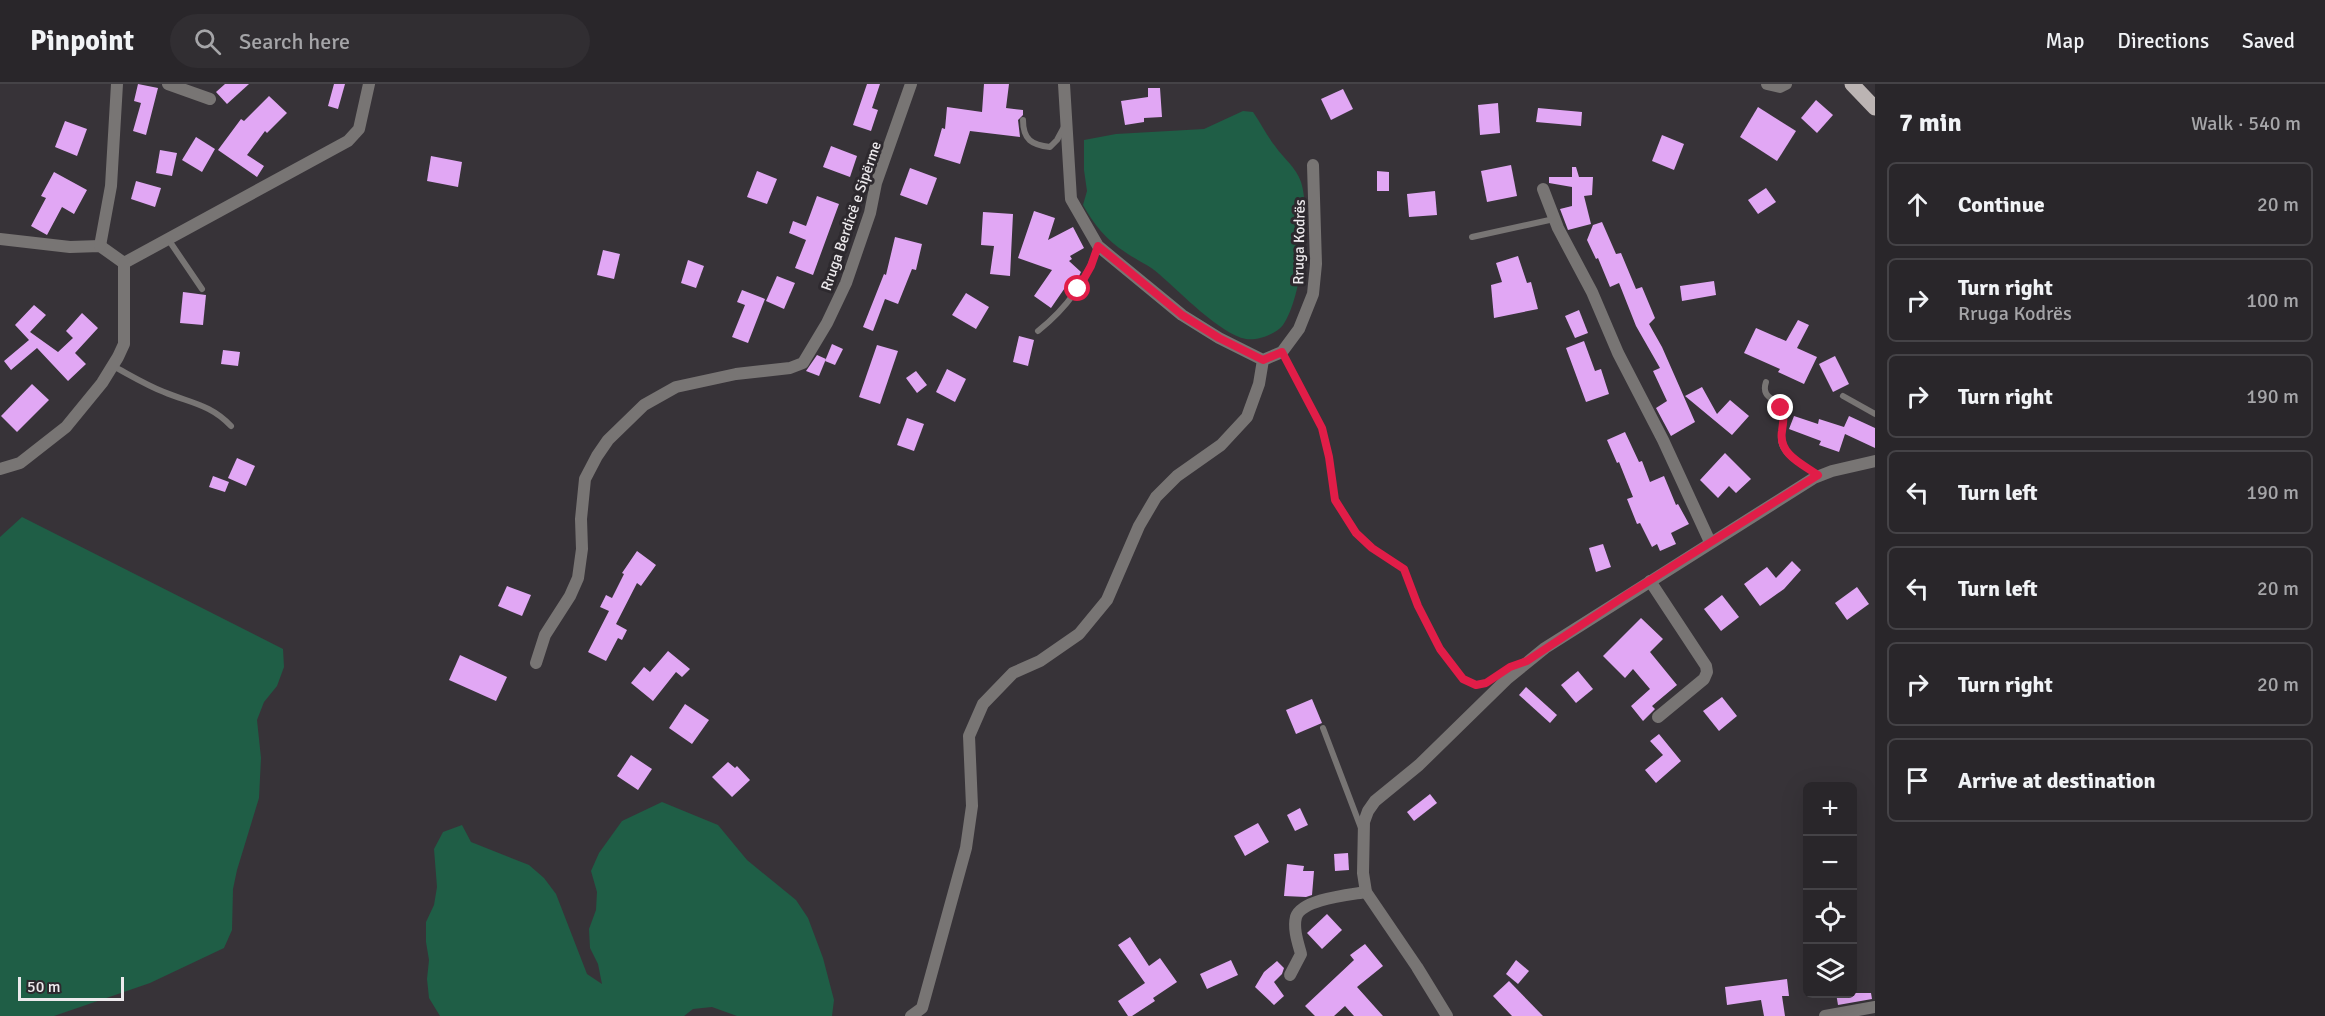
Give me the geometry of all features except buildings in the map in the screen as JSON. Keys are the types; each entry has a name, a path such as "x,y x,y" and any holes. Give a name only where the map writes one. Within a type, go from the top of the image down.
{"main road":[{"path":"1852,84 1875,108"}],"street":[{"path":"100,246 111,186 117,84"},
{"path":"168,84 210,99"},
{"path":"124,263 348,141 359,129 369,84"},
{"name":"Rruga Berdicë e Sipërme","path":"536,663 545,635 570,596 578,578 582,549 581,519 585,479 597,456 614,434 644,405 676,387 736,374 790,368 803,363 827,323 846,283 870,213 876,183 911,84"},
{"path":"1064,84 1071,199 1098,246 1182,315 1219,338 1263,360 1282,352"},
{"path":"1767,84 1780,87 1786,84"},
{"name":"Rruga Kodrës","path":"1282,352 1299,329 1313,294 1316,231 1313,165"},
{"path":"1543,189 1554,219 1592,292 1618,353 1663,440 1710,542"},
{"path":"0,239 70,247 100,246 124,263"},
{"path":"0,469 20,463 66,427 113,366 124,344 124,263"},
{"path":"911,1016 922,1008 966,848 972,806 968,766 969,736 983,704 1013,673 1040,661 1078,634 1107,600 1139,526 1156,497 1177,476 1221,445 1247,417 1259,384 1263,360"},
{"path":"1447,1016 1366,892 1363,873 1364,836 1366,816 1375,801 1426,759 1527,661 1818,475 1875,461"},
{"path":"1650,581 1706,666 1707,672 1704,679 1658,717"},
{"path":"1290,975 1301,954 1296,934 1296,918 1300,910 1313,903 1366,892"},
{"path":"1825,1016 1875,1007"}],"lane":[{"path":"1023,120 1023,131 1028,140 1039,146 1050,147 1057,140 1067,121"},
{"path":"1472,237 1554,219"},
{"path":"168,239 202,290"},
{"path":"1038,331 1059,314 1078,289 1091,266 1098,246"},
{"path":"113,366 147,386 178,399 202,405 219,414 231,426"},
{"path":"1766,382 1764,389 1766,395 1781,408 1784,415 1780,439 1782,448 1818,475"},
{"path":"1843,396 1875,414"},
{"path":"1323,728 1364,836"}],"path":[{"path":"1282,352 1322,428 1335,500 1341,510 1356,533 1372,548 1404,569 1418,606 1440,649 1463,679 1476,685 1486,683"}],"green space":[{"path":"1243,111 1253,112 1272,142 1296,172 1304,196 1305,214 1300,276 1290,312 1283,325 1276,331 1261,338 1250,339 1236,336 1224,329 1155,271 1118,248 1101,231 1083,205 1087,191 1084,140 1116,134 1204,129"},
{"path":"22,517 283,649 284,667 277,686 264,702 257,720 261,758 259,798 237,870 233,889 232,930 224,948 150,983 54,1016 0,1016 0,537"},
{"path":"662,802 718,825 747,860 796,900 808,918 823,958 834,1000 832,1016 737,1016 712,1007 693,1009 684,1016 440,1016 429,998 426,922 434,905 437,887 434,849 443,832 462,825 471,842 529,865 544,878 556,894 587,974 602,984 598,964 590,948 589,929 596,910 597,892 591,871 599,853 622,821"}],"route":[{"path":"1078,289 1091,266 1098,246 1182,315 1219,338 1263,360 1282,352 1322,428 1335,500 1356,533 1372,548 1404,569 1418,606 1440,649 1463,679 1476,685 1486,683 1510,667 1527,661 1625,596 1818,475 1782,448 1780,439 1784,415 1781,408"}]}
